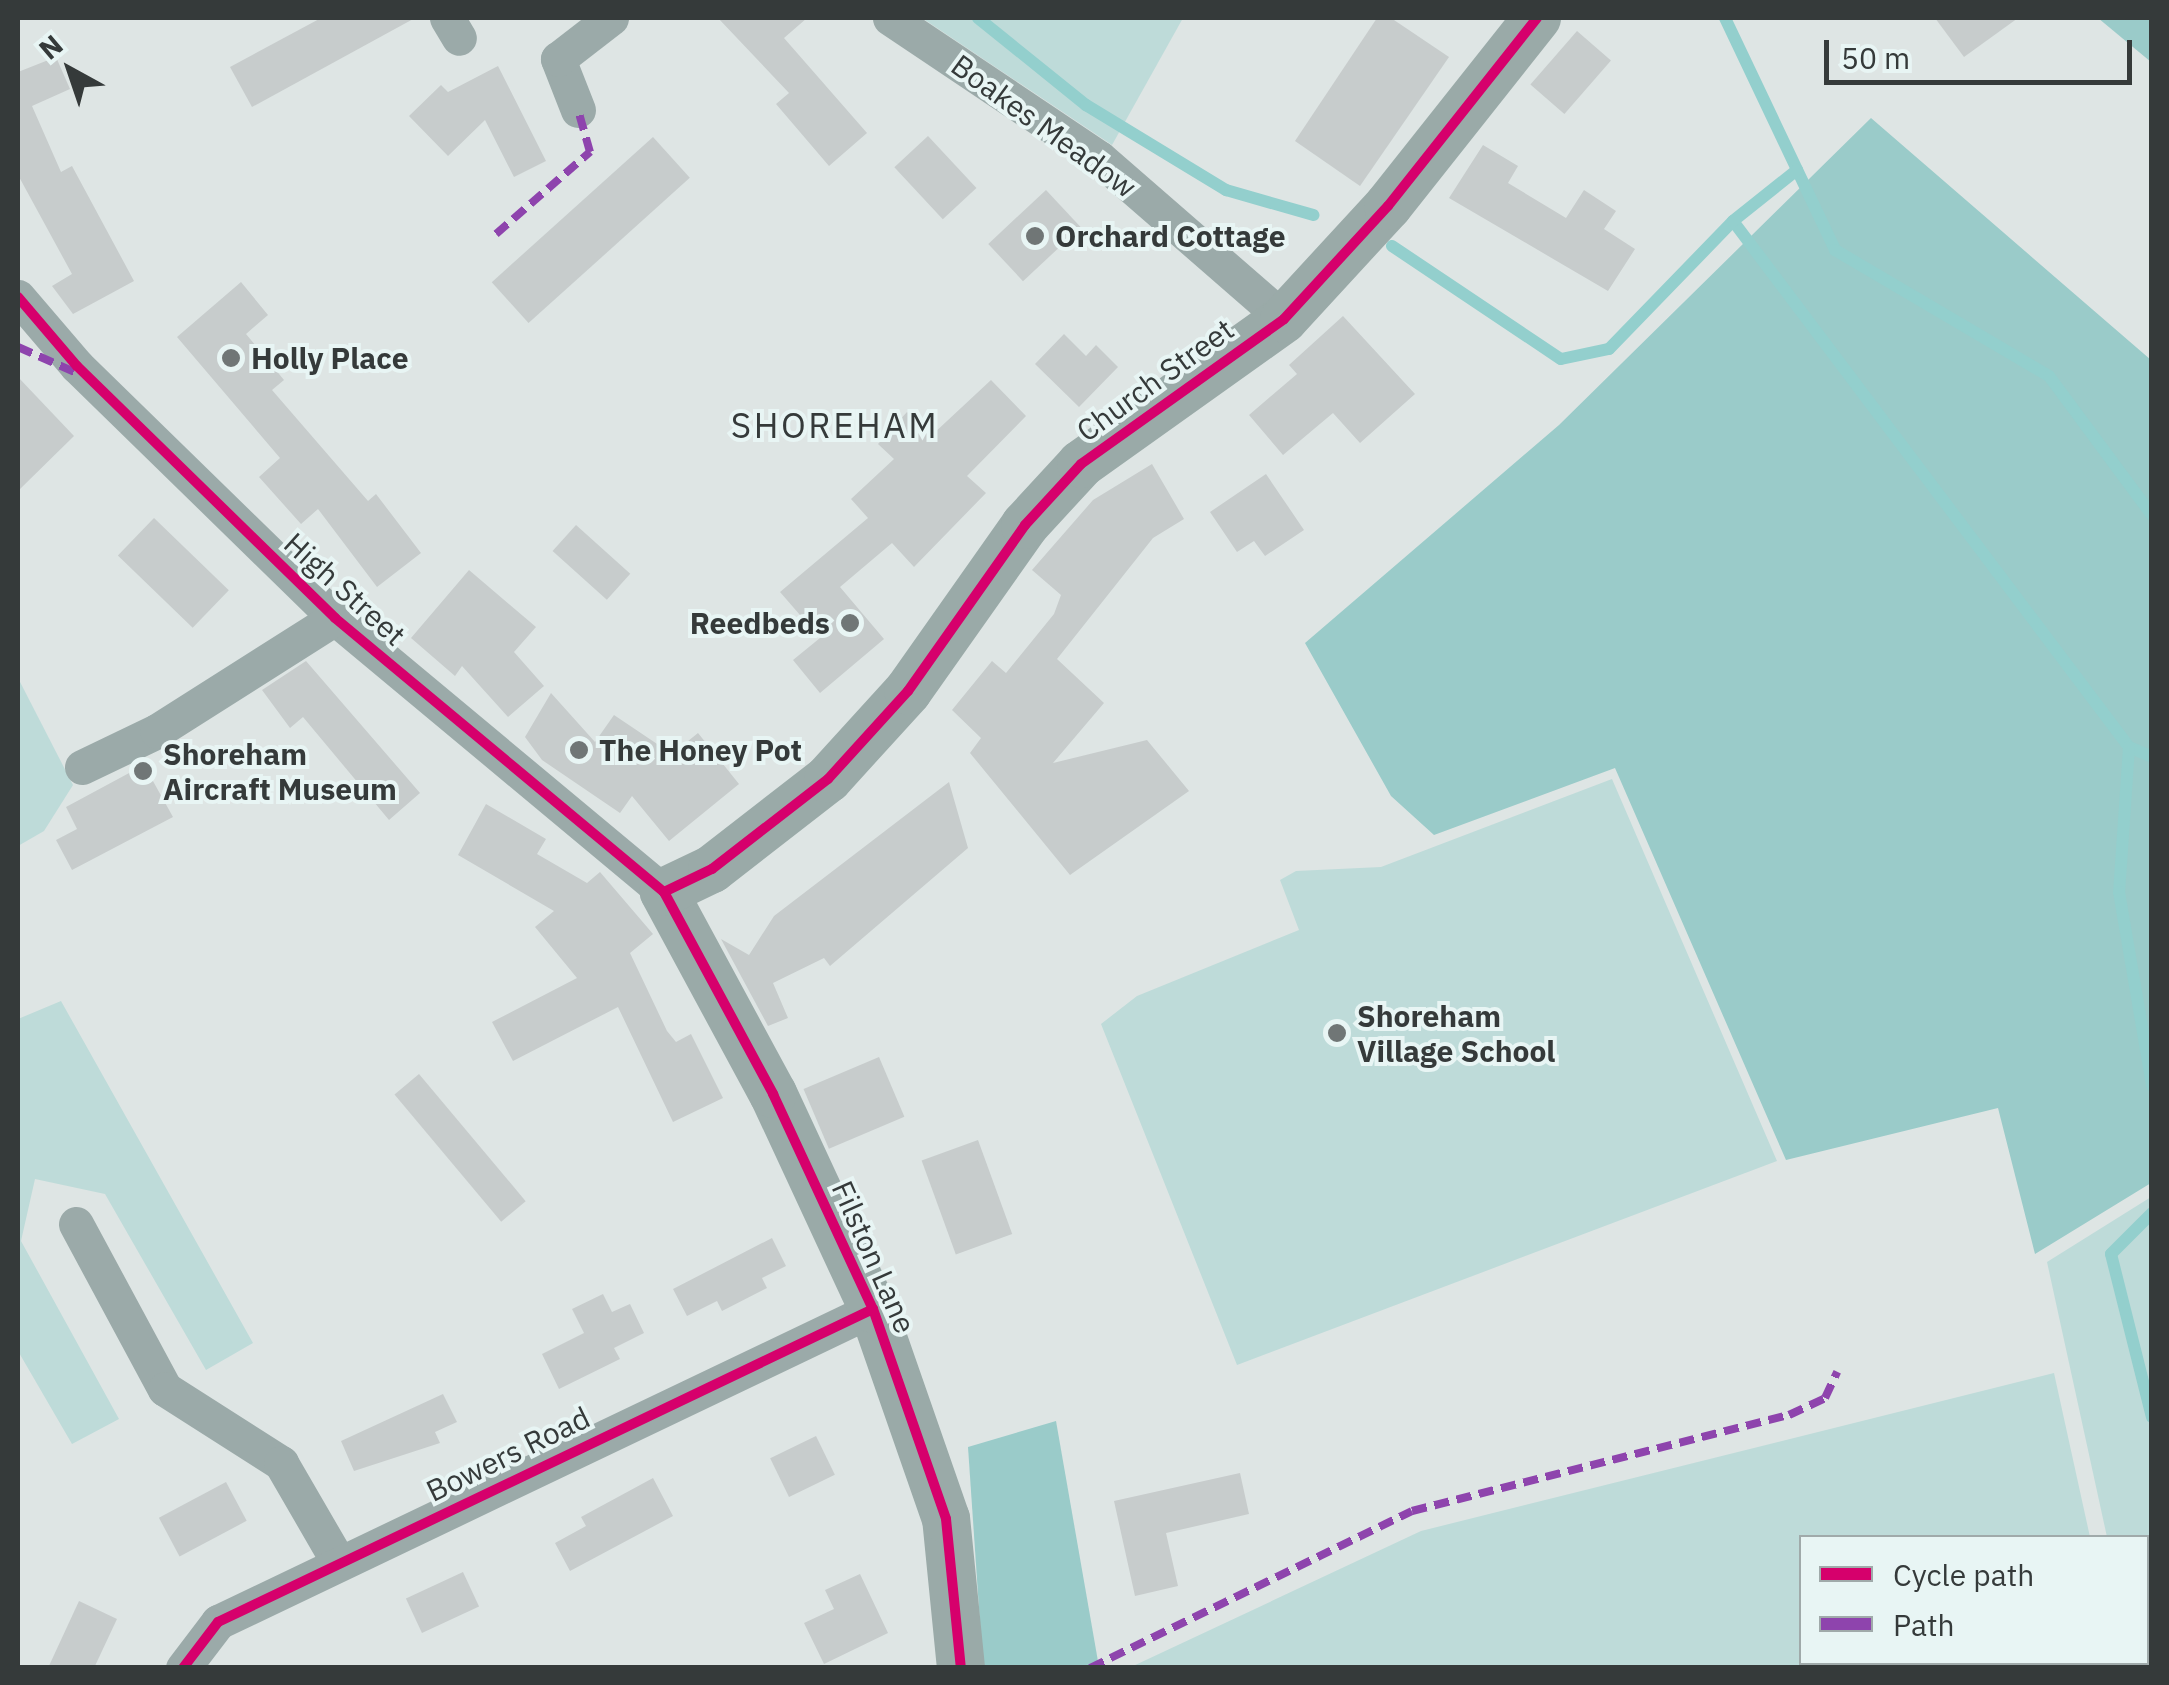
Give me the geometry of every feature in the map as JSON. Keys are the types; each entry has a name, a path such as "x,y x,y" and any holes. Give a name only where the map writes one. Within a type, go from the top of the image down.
{"street":[{"path":"578,110 558,59 611,18"},
{"name":"Boakes Meadow","path":"890,18 1099,158 1284,319"},
{"name":"Church Street","path":"664,892 712,869 828,779 908,692 1025,525 1082,464 1284,319 1388,206 1537,18"},
{"name":"High Street","path":"18,297 77,366 335,618 664,892"},
{"path":"82,768 157,731 335,618"},
{"name":"Filston Lane","path":"664,892 739,1026 873,1309 946,1519 961,1668"},
{"path":"76,1224 166,1389 282,1463 339,1563"},
{"name":"Bowers Road","path":"183,1668 218,1622 873,1309"}],"shaded area":[{"path":"922,18 1183,18 1112,145"},
{"path":"2098,18 2151,18 2151,62"},
{"path":"1871,118 2151,360 2151,1183 2035,1254 1998,1108 1786,1160 1615,768 1434,835 1391,796 1305,643 1559,425"},
{"path":"18,678 73,785 44,831 18,846"},
{"name":"Shoreham Village School","path":"1612,779 1777,1161 1237,1365 1101,1024 1137,996 1299,930 1280,880 1296,871 1381,867"},
{"path":"61,1001 253,1343 206,1370 105,1194 35,1179 21,1241 119,1419 72,1444 18,1351 18,1019"},
{"path":"2151,1197 2152,1667 2136,1668 2149,1665 2149,1535 2107,1535 2047,1262"},
{"path":"2054,1373 2090,1535 1799,1535 1799,1665 2118,1667 1131,1667 1421,1531"},
{"path":"1056,1421 1099,1667 983,1667 968,1447"}],"building":[{"path":"321,18 415,18 252,107 230,67"},
{"path":"718,18 807,18 784,38 867,133 829,166 776,104 789,93"},
{"path":"1377,18 1391,18 1449,57 1360,186 1295,141"},
{"path":"1935,18 2018,18 1964,57"},
{"path":"1577,31 1611,61 1564,114 1530,85"},
{"path":"56,57 70,89 32,106 61,172 72,166 134,281 73,314 52,286 72,274 18,175 18,72"},
{"path":"498,66 546,161 514,177 485,120 448,156 409,116 441,85 448,92"},
{"path":"928,136 976,188 943,219 894,167"},
{"path":"653,137 690,178 529,323 492,282"},
{"path":"1483,145 1518,166 1508,183 1566,218 1584,190 1616,211 1604,229 1635,249 1608,291 1449,198"},
{"name":"Orchard Cottage","path":"1046,190 1081,227 1023,281 988,244"},
{"path":"241,282 268,315 246,334 284,380 272,390 368,501 376,494 421,553 377,587 318,509 301,524 259,477 280,458 177,337"},
{"path":"1343,316 1415,394 1360,443 1333,413 1283,455 1249,415 1297,374 1289,365"},
{"path":"1064,334 1086,356 1096,345 1118,367 1079,407 1035,364"},
{"path":"18,377 74,436 18,491"},
{"path":"991,380 1026,416 967,476 986,493 914,567 892,543 840,587 884,639 820,693 793,660 820,638 780,592 868,518 851,499 894,459 878,444 907,412 932,435"},
{"path":"1152,464 1184,519 1153,538 1057,659 1104,703 1053,763 1147,740 1189,791 1070,875 970,753 981,738 952,710 992,661 1006,673 1054,614 1061,595 1032,570 1093,500"},
{"path":"1266,474 1304,530 1265,556 1254,541 1237,552 1210,512"},
{"path":"154,518 229,590 193,628 118,555"},
{"path":"576,525 630,574 607,600 553,551"},
{"path":"469,570 536,627 514,652 544,686 508,717 462,666 455,676 411,638"},
{"path":"306,661 420,793 389,820 303,717 290,728 262,690"},
{"path":"551,693 595,742 614,715 672,754 698,733 739,784 669,841 632,796 620,813 542,760 525,737"},
{"path":"144,765 173,817 72,870 56,840 77,829 66,807"},
{"path":"949,782 968,848 830,966 824,958 773,983 788,1018 768,1026 721,939 749,955 774,916"},
{"path":"486,804 546,839 537,854 587,883 600,872 653,934 630,953 667,1031 676,1042 691,1034 723,1098 673,1122 618,1007 513,1061 492,1022 577,978 535,927 554,911 458,855"},
{"path":"879,1057 904,1117 829,1149 804,1089"},
{"path":"419,1074 526,1201 501,1222 394,1095"},
{"path":"978,1140 1012,1234 956,1254 922,1161"},
{"path":"772,1238 786,1266 762,1278 767,1288 722,1311 717,1301 687,1316 673,1289"},
{"path":"603,1294 612,1312 630,1304 644,1333 614,1348 620,1359 559,1389 542,1354 584,1333 572,1309"},
{"path":"443,1394 457,1422 435,1432 440,1443 354,1471 341,1441"},
{"path":"816,1436 835,1475 789,1497 770,1458"},
{"path":"1240,1473 1249,1514 1166,1533 1178,1586 1135,1596 1114,1501"},
{"path":"653,1478 673,1516 570,1571 555,1543 586,1526 581,1517"},
{"path":"226,1482 247,1521 180,1557 159,1518"},
{"path":"463,1572 479,1606 422,1633 406,1599"},
{"path":"860,1574 888,1633 824,1664 804,1623 834,1609 825,1590"},
{"path":"79,1601 117,1619 94,1668 48,1668"}],"waterway":[{"path":"978,18 1086,105 1226,190 1313,215"},
{"path":"1725,18 1835,250 2049,376 2152,515"},
{"path":"1392,246 1561,359 1609,349 1733,221 1797,170"},
{"path":"1733,221 2129,747 2152,757"},
{"path":"2129,747 2119,892 2152,1086"},
{"path":"2152,1213 2111,1254 2152,1417"}],"marked path":[{"path":"496,234 590,152 578,110"},
{"path":"18,347 79,374"},
{"path":"1090,1668 1412,1511 1789,1415 1825,1398 1837,1372"}],"cycle path":[{"path":"664,892 712,869 828,779 908,691 1025,525 1081,464 1284,319 1388,206 1537,18"},
{"path":"18,297 77,366 335,618 664,892 773,1094 873,1309 946,1519 961,1668"},
{"path":"183,1668 218,1622 873,1309"}],"place":[{"name":"Orchard Cottage","path":"1035,236"},
{"name":"Holly Place","path":"231,358"},
{"name":"Reedbeds","path":"850,623"},
{"name":"The Honey Pot","path":"579,750"},
{"name":"Shoreham Aircraft Museum","path":"143,771"},
{"name":"Shoreham Village School","path":"1337,1033"}],"district":[{"name":"SHOREHAM","path":"835,425"}]}
